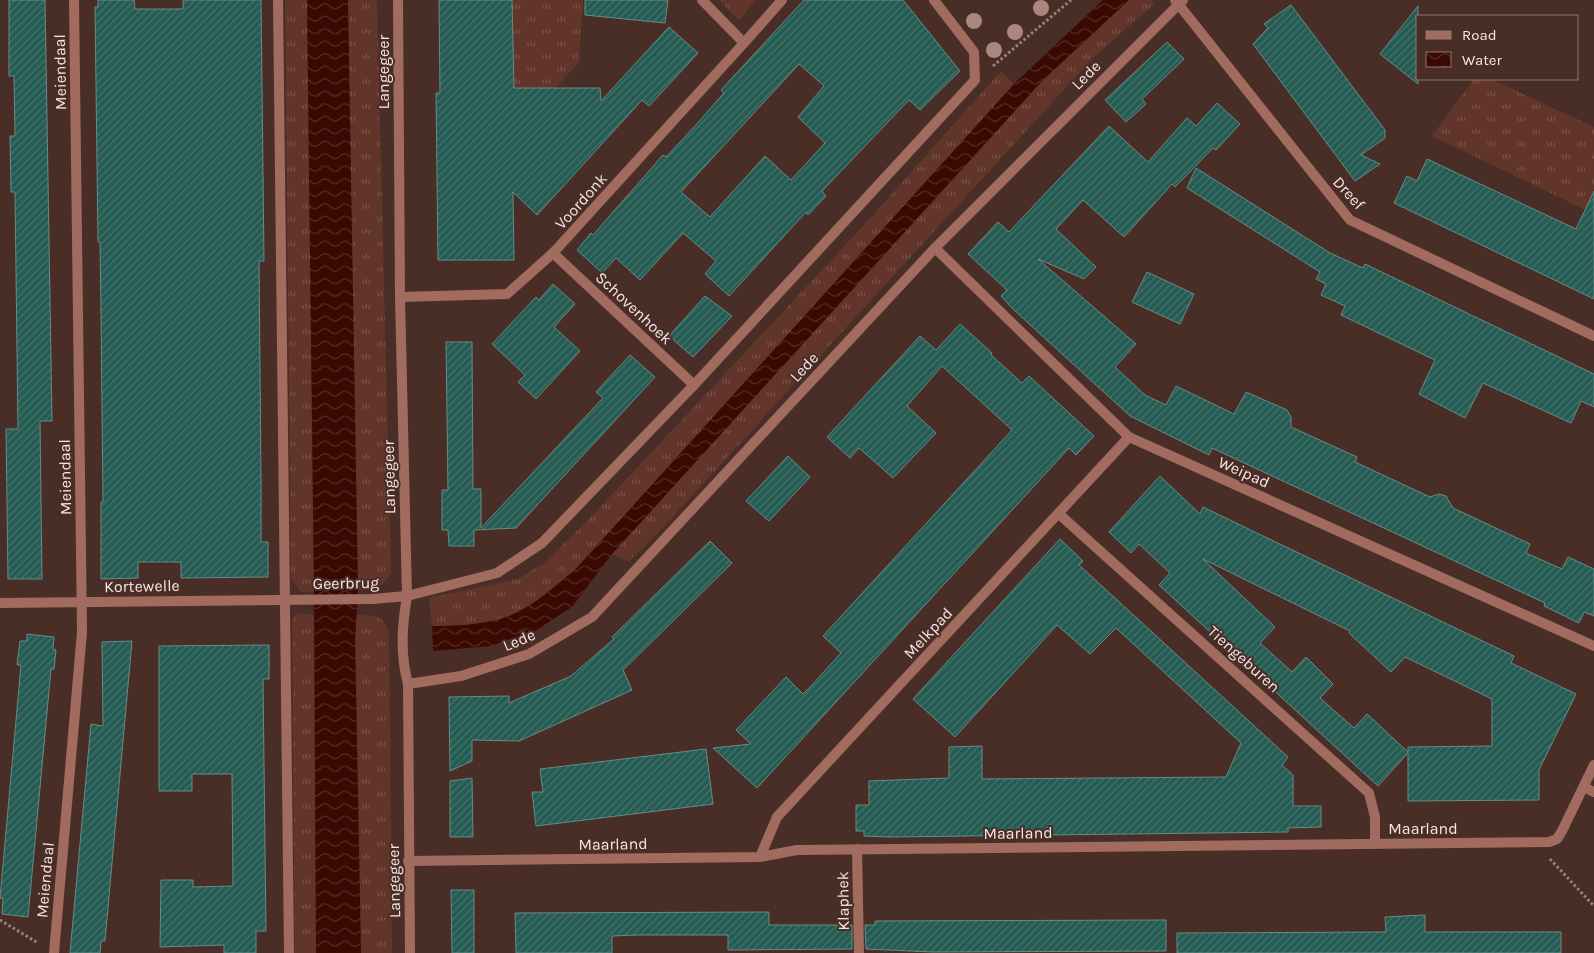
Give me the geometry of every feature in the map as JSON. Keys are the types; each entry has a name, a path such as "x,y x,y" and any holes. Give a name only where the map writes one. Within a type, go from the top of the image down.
{"street":[{"name":"Meiendaal","path":"50,951 82,632 74,0"},
{"path":"278,0 289,953"},
{"name":"Langegeer","path":"398,0 400,297 407,596 403,623 402,662 408,684 410,953"},
{"path":"702,0 744,43"},
{"name":"Voordonk","path":"400,297 507,294 553,253 782,0"},
{"path":"407,596 497,572 542,543 694,386 975,80 974,52 934,0"},
{"name":"Lede","path":"408,684 460,676 530,654 592,617 935,248 1178,1"},
{"name":"Dreef","path":"1178,1 1350,220 1594,336"},
{"name":"Weipad","path":"935,248 1129,437 1594,646"},
{"name":"Schovenhoek","path":"553,253 694,386"},
{"name":"Melkpad","path":"760,857 777,817 1060,514 1129,437"},
{"name":"Tiengeburen","path":"1060,514 1369,793 1375,817 1375,844"},
{"name":"Geerbrug","path":"284,599 373,599 407,596"},
{"name":"Kortewelle","path":"0,602 284,599"},
{"name":"Maarland","path":"408,861 760,857 797,850 857,849 1549,842 1557,838 1594,765"},
{"path":"1584,787 1594,792"},
{"name":"Klaphek","path":"857,849 859,953"}],"path":[{"path":"975,80 1071,0"},
{"path":"1540,842 1549,859 1594,906"},
{"path":"0,920 50,951"}],"green space":[{"path":"285,0 307,0 314,592 301,592 291,578"},
{"path":"348,0 377,0 391,574 381,585 373,589 364,590 358,590"},
{"path":"489,0 583,0 579,63 554,89 520,117"},
{"path":"719,0 756,0 739,20"},
{"path":"1129,0 1151,0 1154,4 1092,59 657,534 629,561 612,554 1043,80"},
{"path":"1001,71 1014,84 574,571 533,603 506,617 479,623 432,626 429,598 518,579 544,563 590,518 866,223"},
{"path":"1473,80 1493,80 1594,127 1594,214 1432,136"},
{"path":"295,614 314,615 316,953 295,953 292,623"},
{"path":"355,615 373,616 382,620 388,628 389,635 392,953 361,953"}],"water":[{"path":"307,0 348,0 358,590 355,641 361,953 316,953"},
{"path":"1103,0 1129,0 1043,80 612,554 572,607 535,631 490,646 433,651 432,626 479,623 506,617 533,603 574,571 1014,84"}],"building":[{"path":"9,0 45,0 52,421 40,421 42,579 8,579 6,429 18,429 15,192 11,192 10,136 15,136 14,76 9,76"},
{"path":"98,0 134,0 135,9 183,9 183,0 261,0 264,261 259,261 261,542 268,542 268,577 181,578 181,562 138,562 138,578 101,579 101,502 103,502 101,311 100,242 98,242 95,7 98,7"},
{"path":"439,0 512,0 514,88 600,88 601,101 669,27 698,53 649,106 642,100 537,215 513,192 514,260 438,260 436,93 440,93"},
{"path":"585,0 668,0 665,23 585,15"},
{"path":"804,0 903,0 960,71 920,110 909,100 822,191 826,196 808,215 806,212 729,296 705,274 716,261 683,233 640,280 616,258 602,273 577,250 591,233 593,235 663,155 666,157 696,125 724,93 721,90","holes":["799,64 824,86 798,117 825,143 791,180 765,156 710,217 681,192"]},
{"path":"1291,5 1385,130 1385,138 1361,155 1380,164 1355,181 1253,44 1268,28 1264,24"},
{"path":"1418,6 1418,15 1416,15 1416,80 1418,80 1418,84 1380,54"},
{"path":"1167,42 1184,59 1142,99 1146,104 1126,122 1105,100"},
{"path":"1217,103 1240,124 1216,150 1213,148 1175,187 1172,184 1124,237 1083,200 1056,229 1096,267 1084,279 1038,259 1136,344 1115,367 1145,395 1166,405 1176,386 1234,414 1246,392 1287,410 1291,417 1291,427 1357,457 1355,462 1430,497 1439,494 1446,496 1453,508 1530,544 1526,553 1562,569 1568,557 1594,569 1594,616 1584,612 1579,623 1544,606 1545,603 1212,448 1209,455 1130,416 1014,310 1001,296 1007,290 968,254 998,222 1009,232 1109,126 1148,162 1187,118 1196,126"},
{"path":"1427,159 1576,229 1594,191 1594,299 1394,203 1407,176 1417,181"},
{"path":"1196,168 1330,253 1363,268 1365,264 1594,374 1594,407 1581,401 1571,423 1483,383 1465,418 1419,394 1435,360 1341,315 1345,306 1321,295 1326,284 1316,279 1320,272 1187,188"},
{"path":"1147,272 1194,294 1180,324 1132,302"},
{"path":"553,284 575,304 554,327 580,351 536,399 518,382 525,375 492,344 536,297 539,300"},
{"path":"705,296 732,316 693,357 669,336"},
{"path":"960,324 1022,383 1029,376 1094,436 1076,455 1069,448 757,788 713,748 751,744 736,730 786,677 803,694 812,685 841,653 823,636 1012,430 942,366 907,406 936,433 893,478 859,448 850,458 827,437 920,336 936,350"},
{"path":"446,342 472,342 473,489 481,489 481,528 603,398 596,392 630,355 655,377 516,528 474,530 474,546 449,546 448,530 442,530 442,490 448,490"},
{"path":"788,456 810,477 769,521 746,501"},
{"path":"1160,476 1200,514 1203,507 1514,656 1511,663 1576,694 1539,770 1539,800 1408,801 1408,753 1378,786 1159,585 1170,573 1139,544 1131,553 1109,532","holes":["1203,559 1350,631 1349,633 1391,672 1405,657 1492,699 1492,746 1408,747 1408,752 1367,714 1354,728 1320,698 1333,684 1306,657 1292,672 1260,643 1275,627"]},
{"path":"1060,539 1083,561 1079,565 1288,757 1282,765 1293,775 1293,806 1321,806 1321,827 1288,828 1288,832 888,837 864,836 864,831 856,831 856,805 869,805 869,781 949,778 949,747 982,746 982,779 1226,777 1241,743 1116,628 1090,654 1057,625 955,737 913,699"},
{"path":"710,541 732,563 623,670 632,690 519,741 472,740 472,761 450,771 449,697 509,696 509,703 571,676 614,639 612,637"},
{"path":"27,634 54,637 53,649 56,650 54,669 51,669 28,917 2,914 3,899 0,898 21,665 17,665 20,641 27,641"},
{"path":"132,641 105,941 101,941 100,953 70,953 91,724 103,726 102,642"},
{"path":"269,645 269,679 263,679 266,931 256,931 256,953 224,953 224,945 160,947 161,880 193,880 193,887 233,886 232,774 192,774 192,791 159,791 159,646"},
{"path":"706,749 713,804 536,826 532,792 543,792 540,769"},
{"path":"472,778 473,837 450,837 450,781"},
{"path":"451,890 474,890 474,953 452,953"},
{"path":"769,912 769,925 852,925 852,949 728,950 728,935 637,935 612,936 612,953 516,953 515,913"},
{"path":"1425,915 1425,932 1561,932 1561,953 1177,953 1177,933 1386,932 1385,917"},
{"path":"1166,920 1166,951 933,952 866,949 865,925 875,925 875,921"}]}
